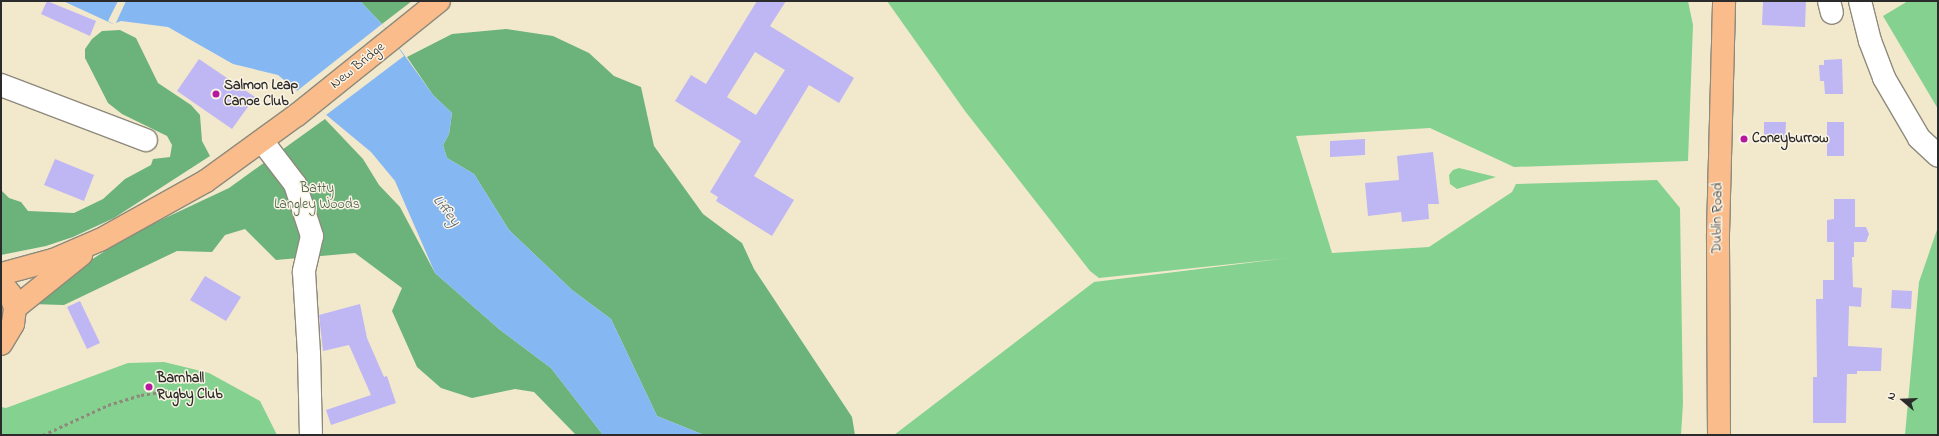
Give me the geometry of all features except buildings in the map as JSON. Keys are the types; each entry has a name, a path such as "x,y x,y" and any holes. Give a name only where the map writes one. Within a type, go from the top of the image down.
{"main road":[{"name":"New Bridge","path":"100,240 206,181 297,115 418,16 439,1"},
{"name":"Dublin Road","path":"1719,435 1718,242 1724,1"},
{"path":"1,274 53,260 100,240"},
{"path":"15,308 100,240"},
{"path":"1,282 10,294 15,308 13,324 1,344"}],"street":[{"path":"1860,1 1870,40 1884,78 1919,138 1938,156"},
{"path":"1,84 146,140"},
{"path":"262,141 295,184 312,236 304,272 310,354 311,435"}],"path":[{"path":"43,435 108,405 141,395 160,392"}],"green space":[{"path":"360,1 412,1 382,24"},
{"path":"887,1 1688,1 1693,25 1688,161 1514,167 1430,128 1296,136 1332,253 1429,247 1512,192 1516,184 1657,180 1680,208 1683,403 1681,435 894,435 1094,282 1288,258 1099,278 1090,271 965,111"},
{"path":"1908,1 1938,1 1938,109 1883,16"},
{"path":"506,29 553,36 589,53 614,76 641,87 654,146 703,214 742,243 754,269 852,417 855,435 704,435 657,416 611,319 572,290 509,230 474,174 447,158 443,145 449,134 452,113 433,95 407,57 452,34"},
{"path":"120,30 136,38 158,83 191,105 200,115 202,141 210,156 114,218 73,237 46,246 1,255 1,190 9,198 21,202 28,211 74,213 103,199 125,179 151,165 153,159 170,157 172,145 167,136 122,114 108,103 85,58 85,49 92,39 102,31"},
{"name":"Batty Langley Woods","path":"325,119 363,159 379,185 400,207 435,273 499,329 551,368 603,435 576,435 534,392 515,389 472,398 441,388 417,367 392,311 402,288 355,253 276,260 245,229 225,235 212,252 177,251 64,305 31,304 85,264 131,234 229,188"},
{"path":"1459,168 1496,177 1457,189 1450,184 1449,175 1453,170"},
{"path":"1938,227 1938,435 1905,435 1919,282"},
{"name":"Barnhall Rugby Club","path":"164,362 209,373 260,401 277,435 1,435 1,407 6,408 128,363"}],"water":[{"name":"Liffey","path":"63,1 360,1 382,24 433,95 452,113 449,134 443,145 447,158 474,174 509,230 572,290 611,319 657,416 704,435 603,435 551,368 499,329 435,273 395,181 371,152 278,75 233,64 168,27 121,21 113,24"}],"pier":[{"path":"118,1 126,1 115,25 108,21"},
{"path":"382,24 404,56 326,115 297,91"}],"place":[{"name":"Salmon Leap Canoe Club","path":"216,94"},
{"name":"Coneyburrow","path":"1744,139"},
{"name":"Barnhall Rugby Club","path":"149,387"}]}
